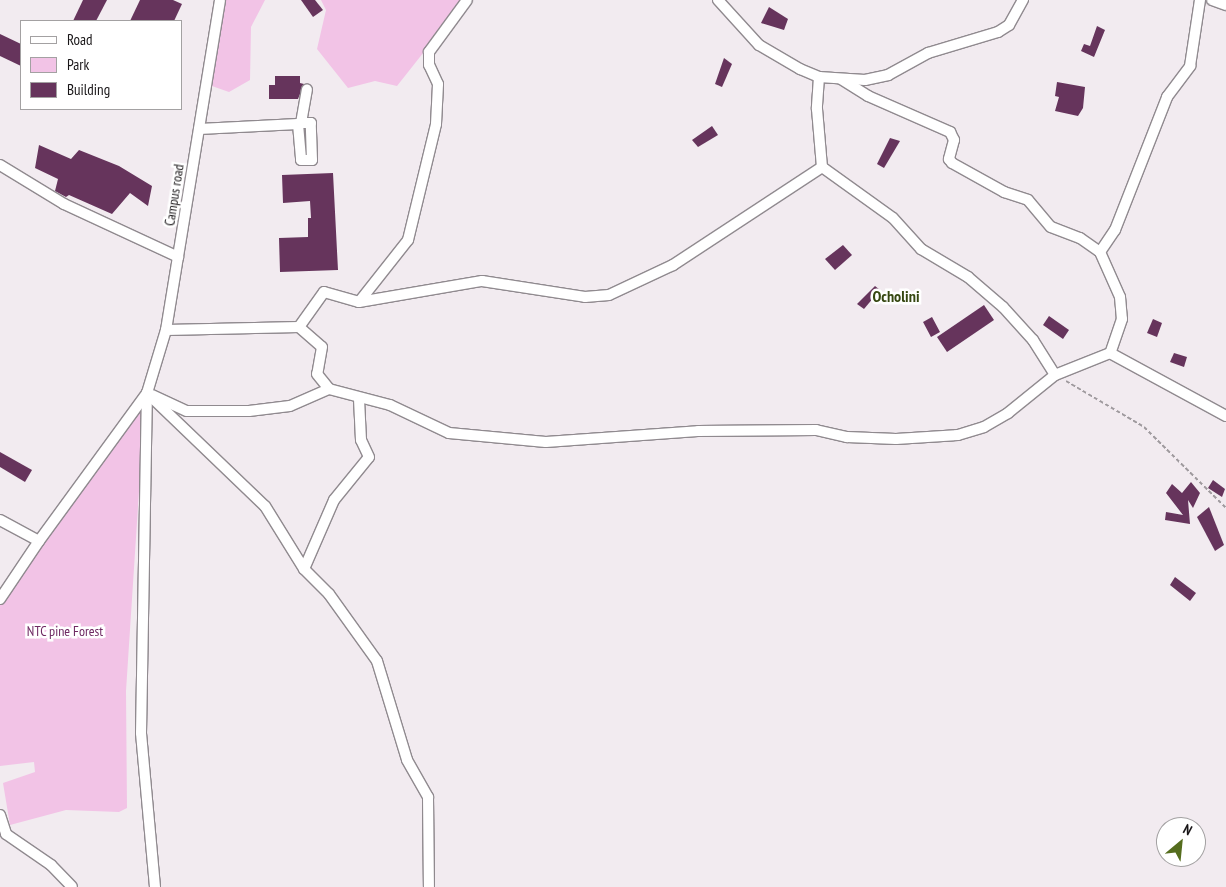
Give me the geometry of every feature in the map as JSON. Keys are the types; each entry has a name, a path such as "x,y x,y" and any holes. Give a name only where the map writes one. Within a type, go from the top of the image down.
{"street":[{"name":"Campus road","path":"147,393 166,330 220,0"},
{"path":"359,302 408,240 436,124 438,84 429,65 429,52 467,0"},
{"path":"718,0 760,45 820,76 841,79 888,76 928,53 998,32 1009,25 1023,0"},
{"path":"1100,252 1115,230 1167,97 1190,66 1200,0"},
{"path":"1212,0 1226,5"},
{"path":"820,76 817,109 822,167 893,218 921,249 968,276 1003,307 1033,340 1055,375"},
{"path":"166,330 299,327 322,347 318,380 329,389 359,399 390,405 450,433 546,442 698,431 806,430 847,437 896,439 958,435 984,427 1055,375 1110,353 1122,319 1120,297 1100,252 1080,238 1051,227 1028,200 1004,192 952,163 949,160 954,140 950,132 868,96 841,79"},
{"path":"199,129 298,124 301,160 312,160 310,123 301,123 306,90"},
{"path":"0,165 64,204 178,258"},
{"path":"299,327 324,292 359,302 482,281 585,297 609,295 673,264 822,167"},
{"path":"1110,353 1226,416"},
{"path":"147,393 187,411 249,411 290,406 329,389"},
{"path":"0,600 39,541 147,393"},
{"path":"147,393 265,506 304,569 330,594 377,661 407,760 428,797 429,887"},
{"path":"147,393 141,734 155,887"},
{"path":"304,569 334,500 369,457 361,440 359,399"},
{"path":"0,520 39,541"},
{"path":"0,815 6,834 52,865 72,887"}],"path":[{"path":"1055,375 1144,427 1226,508"}],"green space":[{"path":"224,0 265,0 251,27 250,80 229,92 209,85"},
{"path":"321,0 465,0 397,86 375,81 348,88 317,49 326,10"},
{"name":"NTC pine Forest","path":"145,399 126,691 127,808 119,812 66,810 10,825 3,783 35,772 34,762 0,766 0,603"}],"building":[{"path":"83,0 107,0 97,20 73,20"},
{"path":"140,0 173,0 182,4 174,20 130,20"},
{"path":"301,0 315,0 323,10 313,17"},
{"path":"769,7 788,19 784,30 761,23"},
{"path":"1097,26 1105,30 1094,57 1081,51 1084,44 1090,46"},
{"path":"0,34 20,44 20,66 0,56"},
{"path":"724,58 732,64 722,87 715,84"},
{"path":"275,76 300,76 300,83 304,84 298,99 269,99 269,85 275,85"},
{"path":"1057,82 1085,87 1083,108 1078,116 1055,111 1059,97 1055,96"},
{"path":"712,126 718,135 698,147 692,140"},
{"path":"890,138 900,141 884,168 877,164"},
{"path":"39,145 71,159 79,150 119,166 152,186 148,206 130,193 112,214 69,195 66,197 55,191 58,179 35,168"},
{"path":"333,173 338,270 280,272 279,238 308,237 308,218 311,218 310,201 283,203 282,175"},
{"path":"843,245 852,255 835,270 825,259"},
{"path":"875,286 880,290 864,309 857,304"},
{"path":"984,305 994,320 947,352 937,337"},
{"path":"1049,316 1069,330 1063,339 1043,325"},
{"path":"932,317 940,332 931,337 923,322"},
{"path":"1153,319 1162,323 1157,337 1147,333"},
{"path":"1174,353 1187,357 1184,367 1170,362"},
{"path":"0,452 32,470 25,482 0,467"},
{"path":"1213,480 1225,489 1222,497 1208,488"},
{"path":"1191,482 1200,493 1193,508 1188,500 1190,524 1165,520 1166,512 1183,515 1166,493 1172,484 1182,493"},
{"path":"1209,507 1224,545 1215,551 1197,517"},
{"path":"1175,577 1196,593 1190,601 1170,585"}],"district":[{"name":"Ocholini","path":"896,296"}]}
